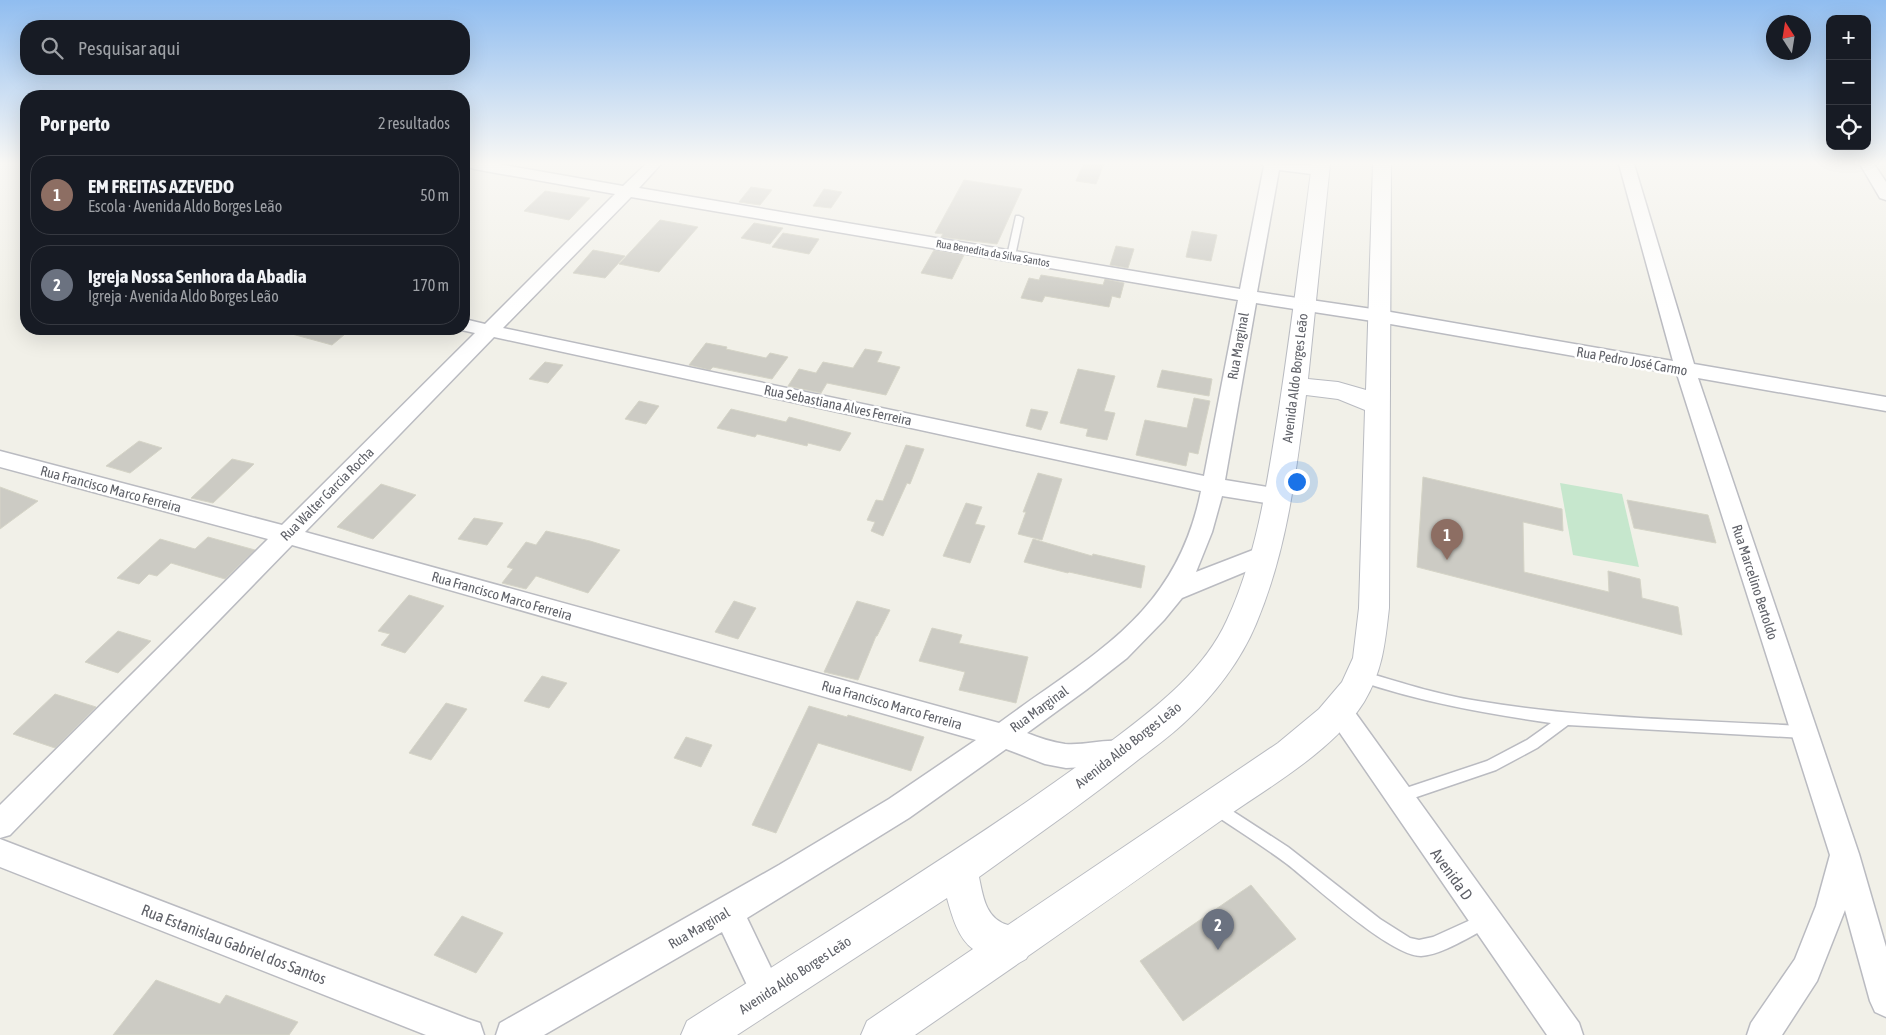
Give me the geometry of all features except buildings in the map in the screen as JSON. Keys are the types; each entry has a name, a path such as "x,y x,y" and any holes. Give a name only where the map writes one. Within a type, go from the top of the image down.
{"street":[{"name":"Rua Walter Garcia Rocha","path":"0,825 605,212"},
{"name":"Rua Benedita da Silva Santos","path":"752,212 1304,305"},
{"name":"Rua Marginal","path":"512,1035 821,858 955,771 1102,664 1133,637 1173,591 1200,537 1212,486 1262,212"},
{"name":"Avenida Aldo Borges Leão","path":"702,1035 960,869 1123,753 1174,712 1202,683 1229,645 1241,624 1266,554 1279,496 1295,386 1315,212"},
{"path":"881,1035 1013,946 1315,734 1340,712 1361,676 1368,658 1374,608 1381,212"},
{"name":"Rua Marcelino Bertoldo","path":"1641,212 1686,371 1844,854 1886,1001"},
{"name":"Rua Pedro José Carmo","path":"1304,305 1379,316 1686,371 1886,404"},
{"name":"Rua Sebastiana Alves Ferreira","path":"470,326 1212,486 1279,496"},
{"path":"1295,386 1345,391 1361,396 1378,406"},
{"name":"Rua Francisco Marco Ferreira","path":"0,459 286,535 1002,736 1045,752 1066,756 1123,753"},
{"path":"1173,591 1266,554"},
{"name":"Avenida D","path":"1340,712 1567,1035"},
{"name":"Rua Estanislau Gabriel dos Santos","path":"0,853 468,1035"},
{"path":"1762,1035 1806,970 1831,906 1844,854"},
{"path":"960,869 968,905 976,925 988,938 1013,946"},
{"path":"728,912 767,993"}],"lane":[{"path":"1011,256 1019,218"},
{"path":"1361,676 1434,698 1478,707 1566,719 1804,732"},
{"path":"1398,797 1491,766 1532,744 1566,719"},
{"path":"1214,805 1292,859 1377,926 1405,944 1419,948 1435,944 1486,921"}],"green space":[{"path":"1560,483 1622,494 1639,567 1573,555"}],"place":[{"name":"EM FREITAS AZEVEDO","path":"1447,560"},
{"name":"Igreja Nossa Senhora da Abadia","path":"1218,950"}]}
